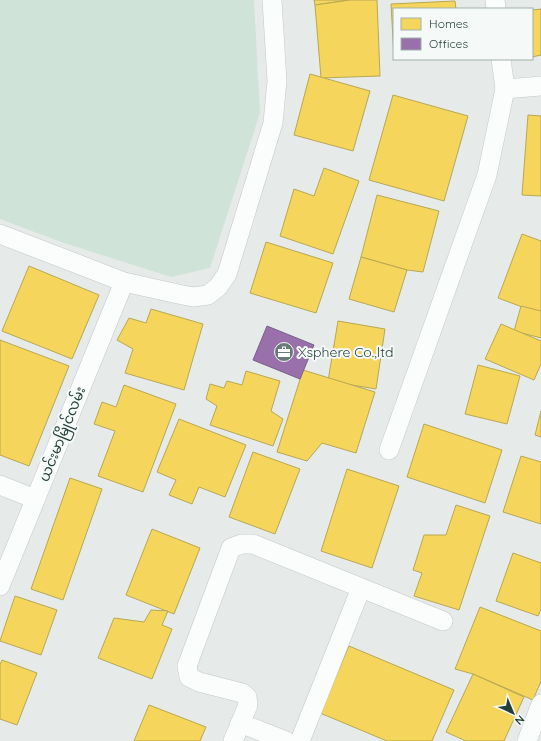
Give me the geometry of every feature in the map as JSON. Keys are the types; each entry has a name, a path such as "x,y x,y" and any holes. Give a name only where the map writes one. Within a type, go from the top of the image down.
{"street":[{"path":"0,234 124,282 193,296 208,295 218,287 227,274 273,123 277,81 272,0"},
{"path":"389,450 487,175 504,89 501,60"},
{"path":"504,89 541,86"},
{"name":"ယင်းမာမြိုင်လမ်း","path":"0,586 124,282"},
{"path":"0,486 35,499"},
{"path":"233,741 248,705 247,698 242,693 200,682 189,677 186,666 230,548 242,544 253,544 442,621"},
{"path":"300,741 361,588"},
{"path":"527,741 541,704"},
{"path":"240,723 286,741"}],"green space":[{"path":"0,0 254,0 260,113 210,268 171,277 61,242 0,219"}],"building: Homes":[{"path":"314,0 350,0 315,5"},
{"path":"350,0 377,0 380,76 321,78 315,5"},
{"path":"455,1 456,8 393,8 393,39 391,4"},
{"path":"541,9 541,55 533,57 533,10"},
{"path":"310,74 370,91 353,151 294,135"},
{"path":"393,95 468,116 444,201 369,180"},
{"path":"528,115 541,116 541,196 522,195"},
{"path":"324,168 359,181 333,254 280,236 294,189 314,196"},
{"path":"377,195 439,211 423,272 407,270 361,257"},
{"path":"522,234 541,241 541,314 498,298"},
{"path":"266,242 333,263 316,313 250,293"},
{"path":"361,257 407,270 394,312 349,299"},
{"path":"29,266 99,295 72,359 2,331"},
{"path":"521,306 541,311 541,338 514,331"},
{"path":"151,309 203,324 184,390 125,373 133,349 117,340 129,318 146,323"},
{"path":"338,321 385,329 376,389 328,381"},
{"path":"501,324 541,341 541,364 534,380 485,359"},
{"path":"0,340 69,366 29,466 0,455"},
{"path":"478,365 520,376 507,424 465,414"},
{"path":"303,370 375,392 356,453 322,443 307,461 277,452"},
{"path":"246,371 280,381 271,411 283,419 273,446 210,425 217,406 206,399 210,384 224,388 227,381 242,385"},
{"path":"124,385 176,404 143,492 98,476 115,431 94,424 102,402 116,407"},
{"path":"541,411 541,437 535,435"},
{"path":"179,419 246,445 225,497 199,487 192,504 169,495 176,480 157,472"},
{"path":"424,424 502,450 485,503 407,477"},
{"path":"253,452 300,469 275,534 229,517"},
{"path":"521,456 541,462 541,524 503,512"},
{"path":"347,469 399,486 372,568 321,551"},
{"path":"70,478 102,489 63,600 31,589"},
{"path":"456,505 490,516 459,610 414,596 422,573 413,570 424,535 446,535"},
{"path":"152,529 200,548 174,614 126,595"},
{"path":"513,553 541,563 541,609 538,616 496,601"},
{"path":"15,596 57,610 41,655 0,641"},
{"path":"480,607 541,631 541,681 533,700 473,674 455,669"},
{"path":"151,610 168,611 162,625 172,629 152,679 98,658 114,618 144,622"},
{"path":"349,646 454,690 432,741 387,741 320,713"},
{"path":"2,660 37,673 17,725 0,719 0,665"},
{"path":"473,674 524,697 504,741 466,741 446,732"},
{"path":"149,705 206,727 200,741 134,741"}],"building: Offices":[{"name":"Xsphere Co.,ltd","path":"267,326 314,345 300,379 253,360"}],"place":[{"name":"Xsphere Co.,ltd","path":"284,352"}]}
